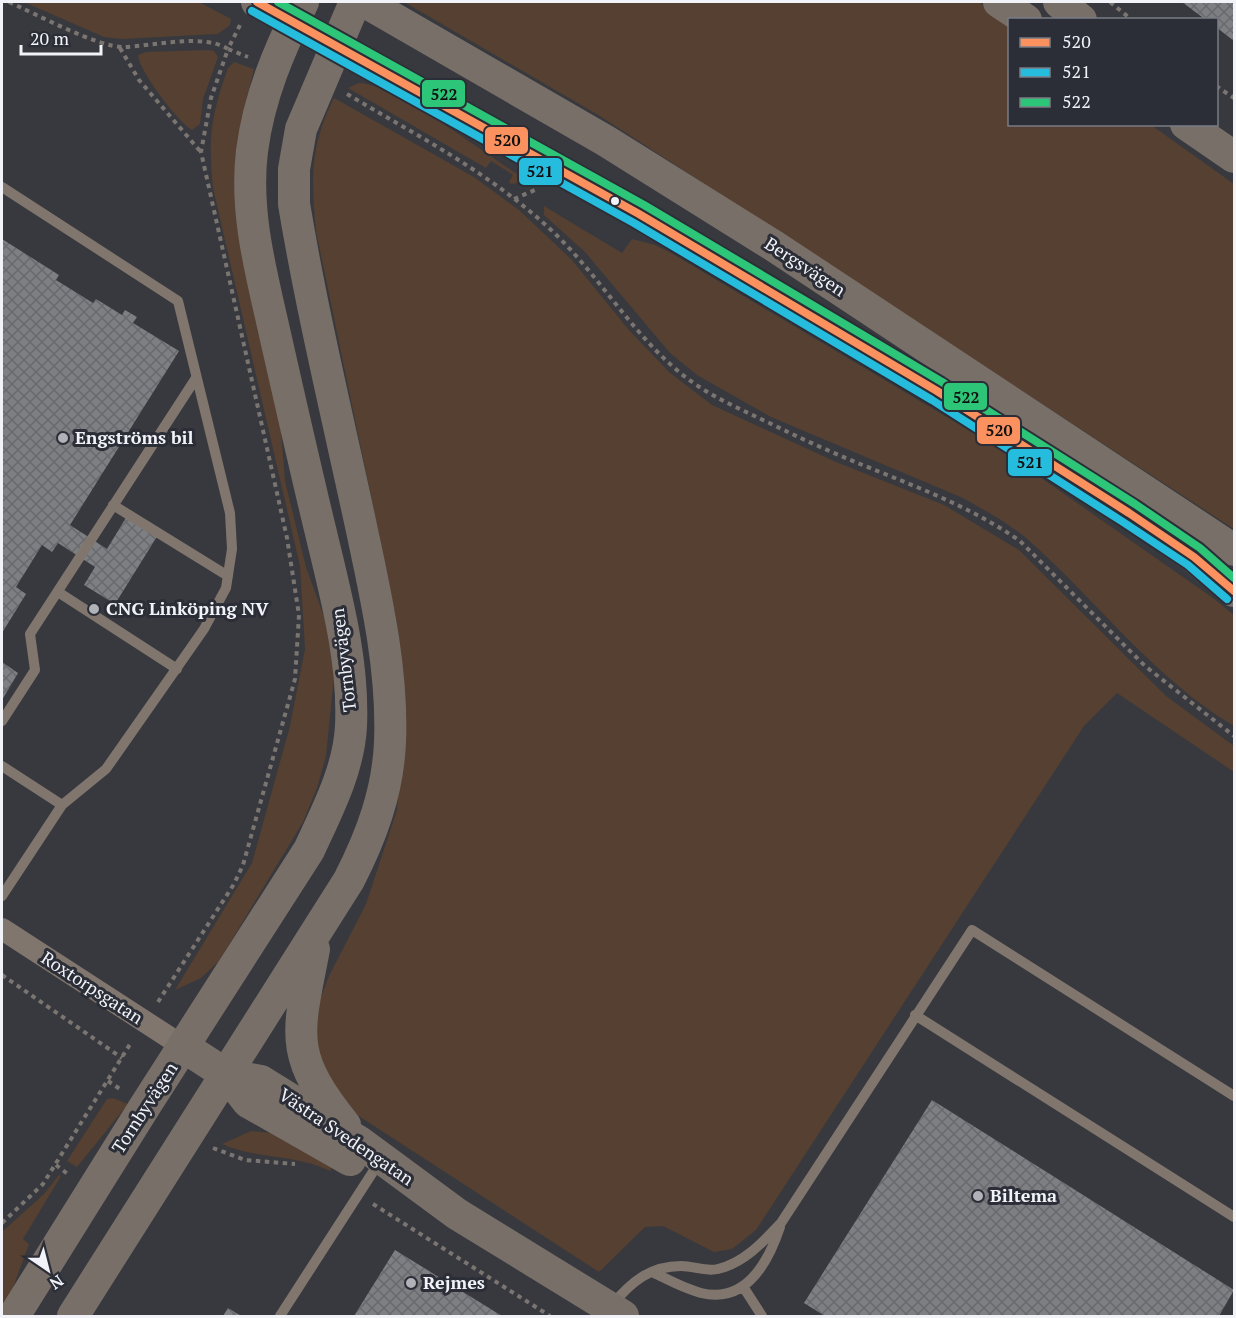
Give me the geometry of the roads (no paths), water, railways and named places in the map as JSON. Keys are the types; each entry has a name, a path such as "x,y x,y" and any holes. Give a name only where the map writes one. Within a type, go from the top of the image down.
{"main road":[{"path":"73,1317 349,880 370,837 384,787 390,742 388,689 377,601 294,204 294,168 301,129 355,2"},
{"name":"Bergsvägen","path":"365,2 606,141 774,246 1234,550"},
{"path":"999,2 1023,18"},
{"path":"1059,2 1079,18"},
{"name":"Bergsvägen","path":"250,11 299,11 338,46 639,214 937,391 1129,513 1194,557 1234,591"},
{"name":"Tornbyvägen","path":"14,1317 145,1106 309,850 328,809 343,766 351,727 350,680 339,609 251,225 252,151 259,111 273,63 299,11"},
{"path":"1189,126 1234,157"},
{"path":"1212,126 1234,145"},
{"path":"316,933 300,1040 312,1081 367,1166"},
{"name":"Västra Svedengatan","path":"184,1047 227,1075 248,1102 457,1214 616,1312"}],"street":[{"name":"Roxtorpsgatan","path":"2,929 184,1047"}],"lane":[{"path":"2,188 178,301 230,513 232,549 226,588 177,669 106,768 62,805 2,896"},
{"path":"2,722 35,670 30,634 196,378"},
{"path":"113,505 228,576"},
{"path":"58,592 177,669"},
{"path":"2,766 62,805"},
{"path":"616,1312 631,1282 669,1267 684,1265 698,1270 718,1269 742,1260 781,1223 972,930 1234,1096"},
{"path":"915,1015 1234,1217"},
{"path":"279,1317 367,1166"},
{"path":"654,1273 701,1293 725,1295 744,1288 771,1256 781,1223"},
{"path":"744,1288 762,1317"}],"place":[{"name":"Engströms bil","path":"63,438"},
{"name":"CNG Linköping NV","path":"94,609"},
{"name":"Biltema","path":"978,1196"},
{"name":"Rejmes","path":"411,1283"}]}
